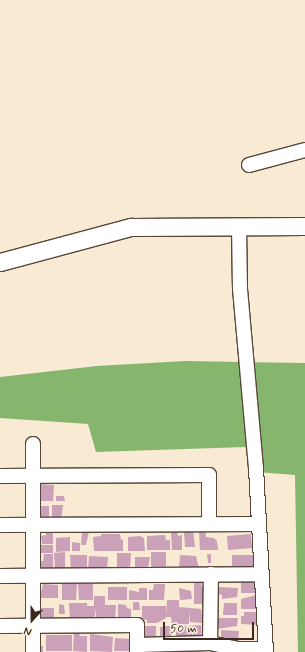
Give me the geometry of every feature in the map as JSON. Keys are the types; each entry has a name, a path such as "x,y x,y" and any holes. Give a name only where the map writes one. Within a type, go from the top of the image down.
{"street":[{"path":"249,165 305,150"},
{"path":"0,626 137,625 137,649 210,643 238,649 266,651 240,289 239,226"},
{"path":"0,262 131,227 305,226"},
{"path":"32,652 31,525 33,444"},
{"path":"0,476 209,475 209,524"},
{"path":"0,525 258,524"},
{"path":"210,643 211,574"},
{"path":"0,576 261,574"}],"green space":[{"path":"185,361 305,363 305,652 298,652 295,475 257,472 245,447 96,452 88,424 0,418 0,377 97,366"}],"building":[{"path":"39,484 54,485 53,501 39,501"},
{"path":"56,496 64,496 65,501 56,501"},
{"path":"52,505 63,505 61,520 52,520"},
{"path":"41,506 49,506 49,519 40,519"},
{"path":"205,529 206,537 214,538 217,541 218,550 200,550 199,530"},
{"path":"193,530 195,547 185,547 184,531"},
{"path":"89,531 86,545 81,545 82,532"},
{"path":"46,532 53,532 53,544 42,544 41,536 46,535"},
{"path":"177,532 178,536 182,535 182,550 172,550 171,533"},
{"path":"101,534 120,534 121,540 123,539 123,551 94,551 93,537 101,536"},
{"path":"251,534 252,548 228,550 227,536"},
{"path":"165,535 166,540 170,540 170,550 147,550 147,536"},
{"path":"140,536 144,538 145,551 128,551 128,537"},
{"path":"70,537 70,551 56,552 56,538"},
{"path":"72,542 80,543 80,551 72,551"},
{"path":"39,545 53,545 53,553 39,553"},
{"path":"65,552 65,570 55,571 54,553"},
{"path":"151,552 166,552 166,569 151,569"},
{"path":"117,553 131,553 130,569 117,569"},
{"path":"44,554 53,554 53,570 39,570 39,561 43,561"},
{"path":"207,554 211,554 211,563 208,563"},
{"path":"70,555 87,555 87,571 71,571"},
{"path":"180,555 196,556 199,569 179,570"},
{"path":"232,555 255,555 254,567 232,568"},
{"path":"89,556 108,557 107,569 88,570"},
{"path":"135,557 150,557 148,568 138,570 135,567"},
{"path":"194,581 202,582 201,586 205,586 205,604 194,604"},
{"path":"245,581 256,581 257,593 241,593 241,583"},
{"path":"62,583 77,584 76,600 62,600"},
{"path":"43,584 58,585 58,598 40,598"},
{"path":"78,584 93,584 93,600 79,600"},
{"path":"154,584 165,584 164,600 149,600 149,590 153,590"},
{"path":"108,587 127,587 127,600 108,600"},
{"path":"218,587 238,588 237,597 222,599 222,595 218,594"},
{"path":"139,588 147,588 147,600 129,600 129,590 139,592"},
{"path":"179,588 191,591 192,599 180,600"},
{"path":"256,595 257,609 241,609 241,599"},
{"path":"94,596 105,596 105,605 116,605 115,620 96,620 96,608 94,621 70,621 69,603 87,603 87,606 94,606"},
{"path":"167,600 179,600 179,607 201,609 203,623 190,622 189,611 189,624 172,625 171,617 166,617"},
{"path":"133,602 139,602 140,610 133,610"},
{"path":"224,603 237,603 237,615 223,615"},
{"path":"59,604 64,605 65,614 59,614"},
{"path":"118,604 126,605 127,608 131,609 131,620 118,619"},
{"path":"142,606 166,606 166,618 157,623 147,623 147,620 142,619"},
{"path":"41,608 54,608 54,618 40,617"},
{"path":"244,612 259,612 259,625 241,624 241,616 244,616"},
{"path":"218,618 238,618 237,626 218,629"},
{"path":"201,625 202,639 176,639 176,627"},
{"path":"142,626 156,626 156,639 143,638"},
{"path":"173,626 171,640 160,639 160,627"},
{"path":"221,630 239,631 238,642 221,642"},
{"path":"74,631 79,632 80,636 87,636 87,652 73,651"},
{"path":"90,634 113,637 112,652 90,651"},
{"path":"46,635 72,635 72,651 46,651"},
{"path":"115,638 132,639 130,651 114,651"},
{"path":"43,646 43,652 38,652 38,647"}]}
